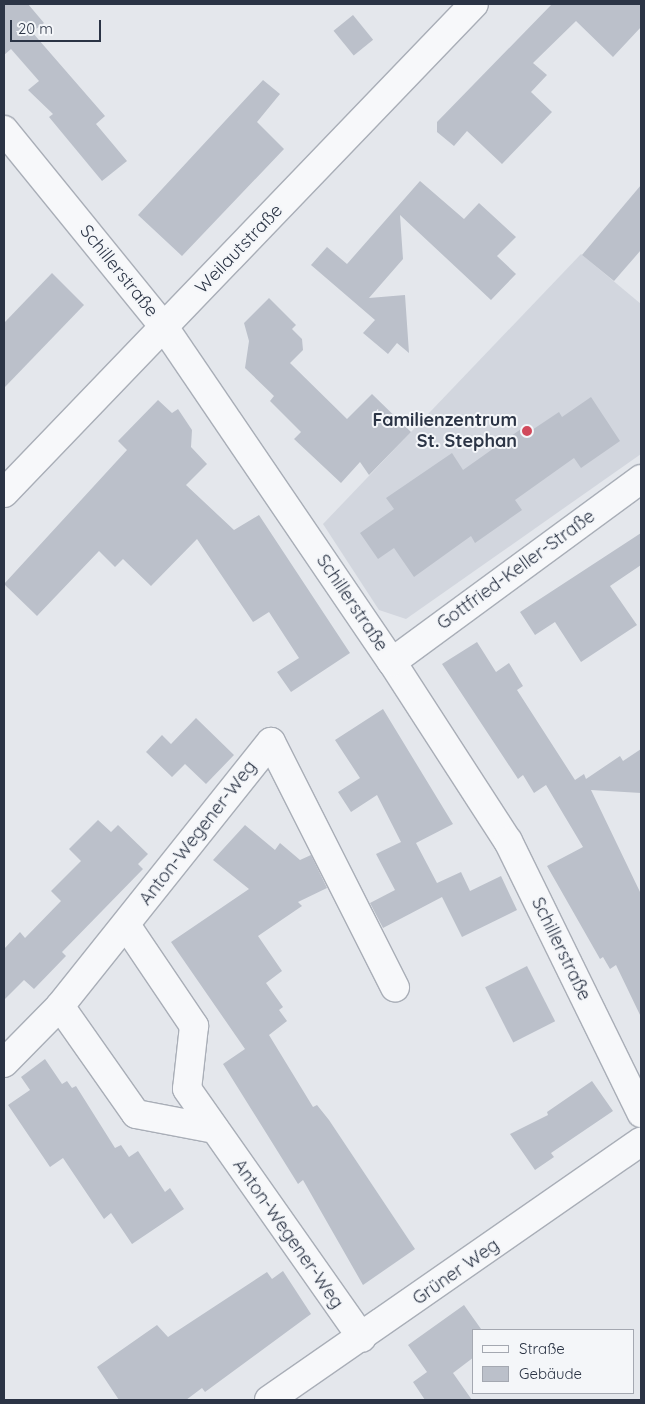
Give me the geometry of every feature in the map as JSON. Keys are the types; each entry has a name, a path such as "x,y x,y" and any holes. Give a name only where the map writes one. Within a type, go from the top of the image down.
{"street":[{"name":"Weilautstraße","path":"4,493 474,4"},
{"name":"Schillerstraße","path":"4,130 164,327 392,662 508,841 641,1113"},
{"name":"Gottfried-Keller-Straße","path":"392,662 641,479"},
{"name":"Anton-Wegener-Weg","path":"4,1063 60,1006 271,742 395,987"},
{"name":"Anton-Wegener-Weg","path":"126,925 194,1026 187,1089 362,1338"},
{"path":"60,1006 136,1114 215,1129"},
{"name":"Grüner Weg","path":"269,1400 362,1338 641,1141"}],"shaded area":[{"name":"Familienzentrum St. Stephan","path":"581,254 641,304 641,454 406,619 379,610 323,524"}],"building":[{"path":"4,4 28,4 44,23 32,32 105,116 96,124 127,161 102,181 49,117 53,114 28,90 39,81 11,49 4,55"},
{"path":"552,4 641,4 641,27 613,57 576,21 533,63 547,75 531,92 552,112 502,164 467,131 454,146 437,132 437,122"},
{"path":"353,15 373,40 354,56 334,31"},
{"path":"263,80 280,94 257,122 284,149 182,256 138,215"},
{"path":"420,181 464,219 479,203 516,237 497,256 516,274 491,300 400,215 403,259 369,298 405,295 409,353 397,343 388,354 363,333 375,320 311,265 327,247 347,264"},
{"path":"641,185 641,250 614,281 582,255"},
{"path":"52,273 84,305 4,388 4,323"},
{"path":"269,298 296,325 292,329 302,339 303,350 290,363 347,419 372,394 411,432 369,475 360,462 341,483 294,439 301,432 270,401 274,396 245,368 249,341 244,323"},
{"path":"591,397 620,441 581,468 574,458 515,500 522,510 475,543 471,536 414,577 394,548 378,559 360,533 394,509 386,498 452,453 463,470 528,424 532,430 559,412 562,417"},
{"path":"158,400 172,413 178,409 192,430 191,447 207,464 186,485 234,530 259,515 350,653 291,692 277,672 299,658 269,612 253,622 197,539 151,586 123,559 115,567 99,551 37,616 4,584 127,450 118,441"},
{"path":"641,533 641,565 610,586 637,625 581,662 555,622 535,635 520,612"},
{"path":"477,642 496,672 509,663 523,686 517,690 575,780 584,774 586,779 620,756 623,761 641,749 641,793 591,790 641,894 641,1017 616,965 610,969 603,957 600,959 547,866 583,847 546,785 534,793 523,775 518,779 442,664"},
{"path":"383,709 453,824 416,843 437,883 461,872 470,891 501,876 517,910 462,937 442,897 383,928 370,903 395,890 376,854 401,842 377,795 351,812 338,792 360,778 335,740"},
{"path":"196,718 234,755 206,784 185,764 172,777 146,752 162,735 171,744"},
{"path":"98,820 111,832 118,825 148,854 138,864 143,869 62,952 66,956 34,989 24,980 4,1000 4,949 20,932 25,938 61,901 51,891 81,861 69,849"},
{"path":"245,825 275,850 280,843 300,860 311,855 327,888 298,902 302,906 258,936 282,971 266,983 283,1007 279,1010 287,1021 269,1035 313,1107 317,1105 329,1120 415,1249 363,1285 303,1180 298,1184 223,1064 245,1049 171,942 249,889 213,860"},
{"path":"527,966 555,1021 513,1043 485,987"},
{"path":"45,1059 62,1084 67,1081 72,1088 76,1086 115,1148 121,1145 129,1157 138,1151 165,1192 170,1188 184,1209 132,1244 111,1213 104,1219 63,1158 50,1167 8,1105 30,1090 21,1077"},
{"path":"592,1081 613,1111 551,1153 554,1157 535,1170 510,1134 548,1115 547,1112"},
{"path":"283,1271 311,1314 205,1392 202,1388 186,1400 119,1400 97,1367 157,1325 168,1337 267,1272 272,1279"},
{"path":"464,1305 481,1329 472,1329 472,1359 453,1373 472,1400 425,1400 413,1382 427,1372 408,1345"}],"place":[{"name":"Familienzentrum St. Stephan","path":"527,431"}]}
